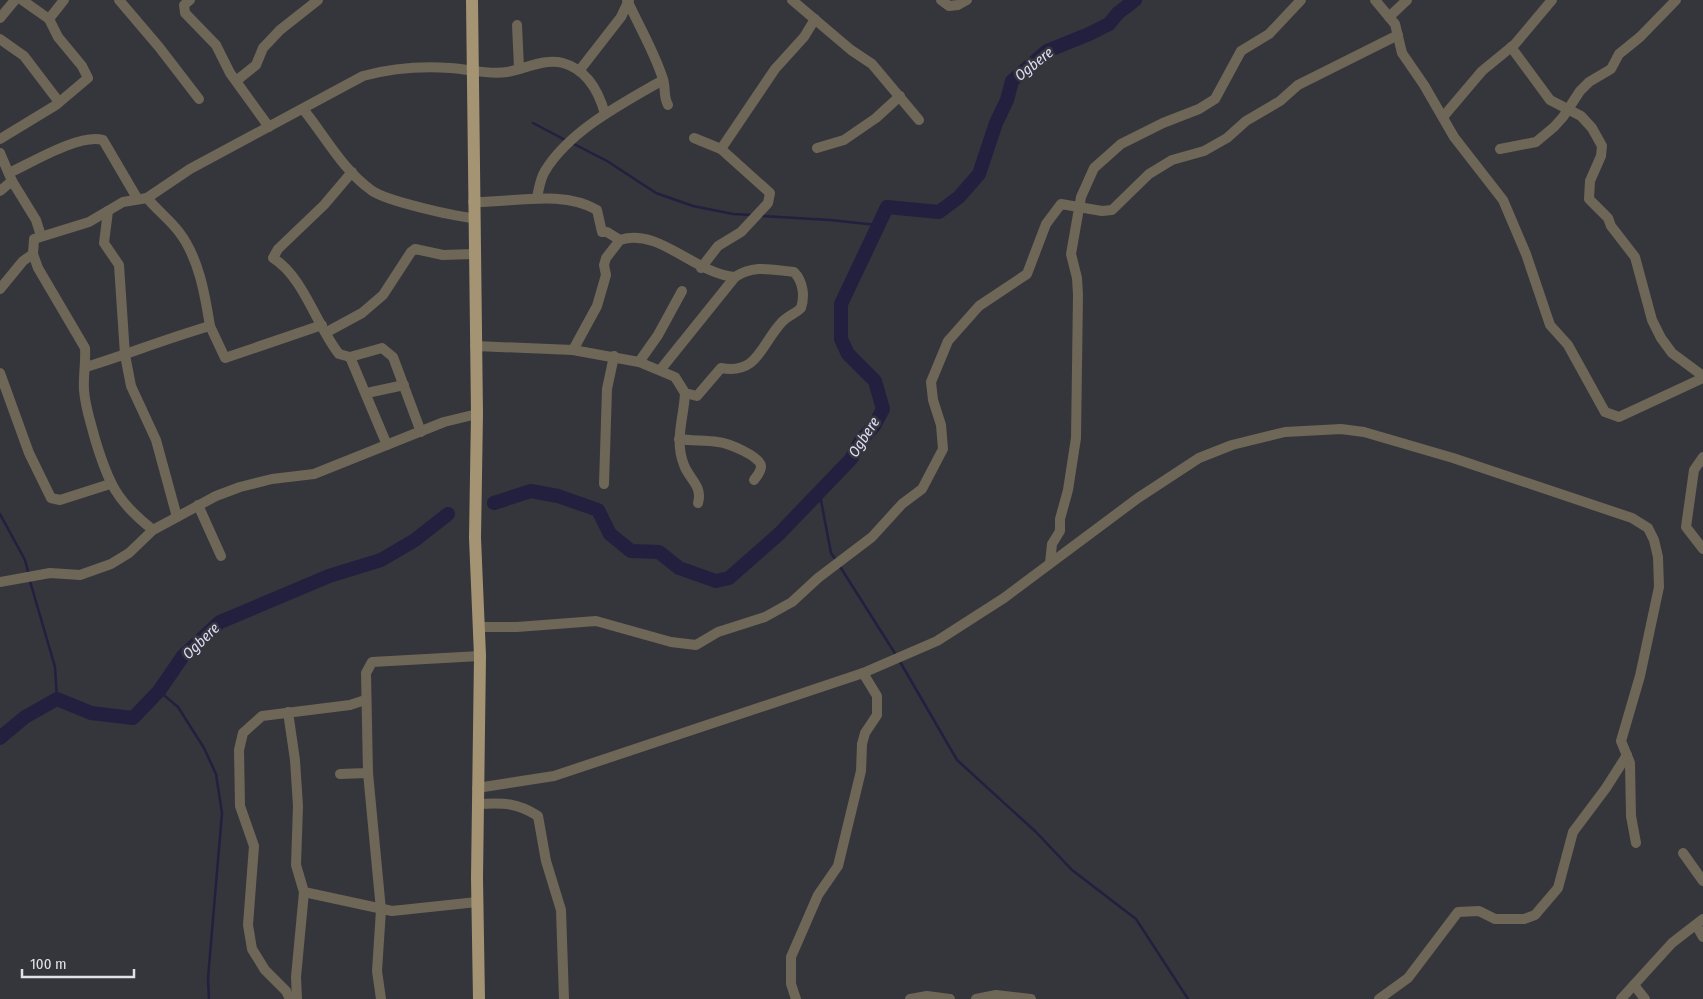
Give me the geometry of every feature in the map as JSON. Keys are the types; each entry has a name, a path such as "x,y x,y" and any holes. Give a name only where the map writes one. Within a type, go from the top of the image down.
{"main road":[{"path":"472,0 473,218 477,414 475,538 480,656 477,788 479,999"}],"street":[{"path":"0,18 15,0"},
{"path":"0,139 59,102 88,78 82,66 58,37 49,19 22,0"},
{"path":"49,19 64,0"},
{"path":"119,0 160,47 199,99"},
{"path":"190,0 184,5 185,14 216,45 236,81 269,126"},
{"path":"236,81 256,65 263,48 280,30 318,0"},
{"path":"579,71 621,17 628,0"},
{"path":"628,0 646,37 663,80 664,98 668,105"},
{"path":"792,0 851,50 872,64 919,120"},
{"path":"941,0 949,6 958,5 967,0"},
{"path":"1050,563 1052,544 1060,531 1060,519 1068,490 1076,438 1078,295 1072,254 1079,209 1086,181 1094,168 1121,144 1163,123 1199,109 1215,99 1241,52 1269,34 1301,0"},
{"path":"1375,0 1395,24 1402,53 1424,85 1454,137 1503,200 1526,254 1550,325 1568,346 1605,412 1619,417 1703,377 1672,353 1661,338 1650,312 1635,257 1610,226 1608,218 1589,200 1590,181 1601,156 1602,146 1592,128 1581,116 1550,100 1511,47"},
{"path":"1389,17 1406,0"},
{"path":"1443,117 1482,71 1511,47 1552,0"},
{"path":"1500,149 1536,142 1554,127 1580,91 1589,82 1611,69 1619,54 1640,37 1676,0"},
{"path":"721,149 775,69 804,37 815,19"},
{"path":"517,24 519,68"},
{"path":"479,627 517,627 596,621 671,642 696,645 718,632 765,617 792,602 818,578 872,537 902,504 922,489 943,449 941,425 933,400 932,382 948,341 978,306 1027,274 1046,224 1061,204 1102,212 1112,210 1149,174 1172,160 1204,151 1227,138 1246,121 1280,101 1298,85 1398,35"},
{"path":"0,39 24,56 59,102"},
{"path":"153,530 126,506 110,484 90,420 84,390 85,348 51,292 33,254 34,239 89,222 123,202 142,198 190,169 364,76 392,68 425,67 473,72 507,72 543,63 562,63 579,71 599,94 605,114"},
{"path":"538,197 545,171 582,132 605,114 663,80"},
{"path":"817,148 844,140 876,118 900,96"},
{"path":"303,108 325,141 352,172 376,194 417,206 473,218"},
{"path":"0,191 10,177 63,148 96,138 103,140 142,198 178,231 192,251 207,304 210,326 225,358 324,329 362,313 383,295 411,252 416,249 443,256 474,254"},
{"path":"694,138 721,149 770,193 768,203 741,232 718,246 701,268"},
{"path":"0,153 10,177 36,220 40,236"},
{"path":"352,172 324,205 274,254 274,258 280,262 292,278 339,354 350,357 382,348 393,357 421,432"},
{"path":"473,202 496,203 538,197 580,202 590,206 599,214 602,232 607,232 620,240 638,237 651,240 701,268 735,277"},
{"path":"108,211 104,243 119,265 125,355 132,386 156,440 177,517"},
{"path":"573,350 597,306 606,275 606,258 620,240"},
{"path":"0,289 4,279 33,254"},
{"path":"661,369 735,277 743,272 760,268 794,272 804,294 801,308 783,321 752,362 733,370 721,368 697,396 685,393"},
{"path":"639,362 658,335 682,291"},
{"path":"86,367 210,326"},
{"path":"475,346 573,350 614,356 661,369 675,376 685,393 684,414 678,432 678,439 684,466 698,486 700,496 698,503"},
{"path":"604,484 607,389 614,356"},
{"path":"350,357 387,445"},
{"path":"0,373 29,453 52,498 60,500 110,484"},
{"path":"366,393 404,385"},
{"path":"0,582 50,573 80,575 110,564 129,553 153,530 198,505 240,487 272,479 314,474 444,422 477,414"},
{"path":"477,788 554,776 863,673 938,641 1004,598 1138,498 1199,458 1232,445 1276,434 1341,429 1364,432 1462,461 1632,518 1648,528 1658,557 1659,587 1640,676 1622,734 1621,747 1630,763 1631,816 1636,843"},
{"path":"678,439 718,442 751,456 758,460 761,468 754,480"},
{"path":"1703,457 1694,470 1686,527 1703,549"},
{"path":"198,505 220,556"},
{"path":"381,999 377,971 381,910 368,773 366,673 372,662 480,656"},
{"path":"796,999 791,984 790,957 818,895 838,866 861,771 862,744 865,733 877,715 877,696 863,673"},
{"path":"290,999 286,991 265,970 252,949 248,925 254,846 242,815 238,771 239,750 243,733 262,716 350,705 366,700"},
{"path":"288,712 295,760 298,806 296,866 304,892 296,977 298,999"},
{"path":"1379,999 1408,978 1458,912 1479,911 1495,919 1524,919 1535,914 1558,888 1574,832 1627,756"},
{"path":"340,774 368,773"},
{"path":"478,804 502,803 520,806 538,816 544,840 546,861 561,910 564,999"},
{"path":"1683,853 1703,881"},
{"path":"304,892 381,910 418,909 477,902"},
{"path":"1621,999 1672,943 1700,922 1703,937"},
{"path":"1634,986 1644,999"},
{"path":"976,999 996,995 1031,999"},
{"path":"910,999 928,996 950,999"}],"waterway":[{"name":"Ogbere","path":"494,503 531,491 558,496 598,510 610,534 631,551 659,552 679,568 716,581 729,578 779,534 851,459 861,440 874,426 883,409 875,381 848,354 841,339 841,304 887,207 939,212 959,197 979,174 996,123 1007,100 1012,81 1047,51 1109,24 1118,13 1135,0"},
{"path":"533,123 567,141"},
{"path":"572,143 607,161 656,193 693,206 733,214 753,215"},
{"path":"761,216 877,225"},
{"path":"819,490 831,553 836,560"},
{"path":"0,514 25,560 29,575"},
{"name":"Ogbere","path":"0,738 25,717 57,699 91,713 133,718 159,691 183,656 220,622 329,576 381,560 415,540 448,514"},
{"path":"839,565 896,655"},
{"path":"30,581 55,667 57,699"},
{"path":"899,660 957,760 1036,832 1072,870 1136,919 1188,999"},
{"path":"159,691 178,707 204,748 216,774 222,813 208,978 209,999"}]}
